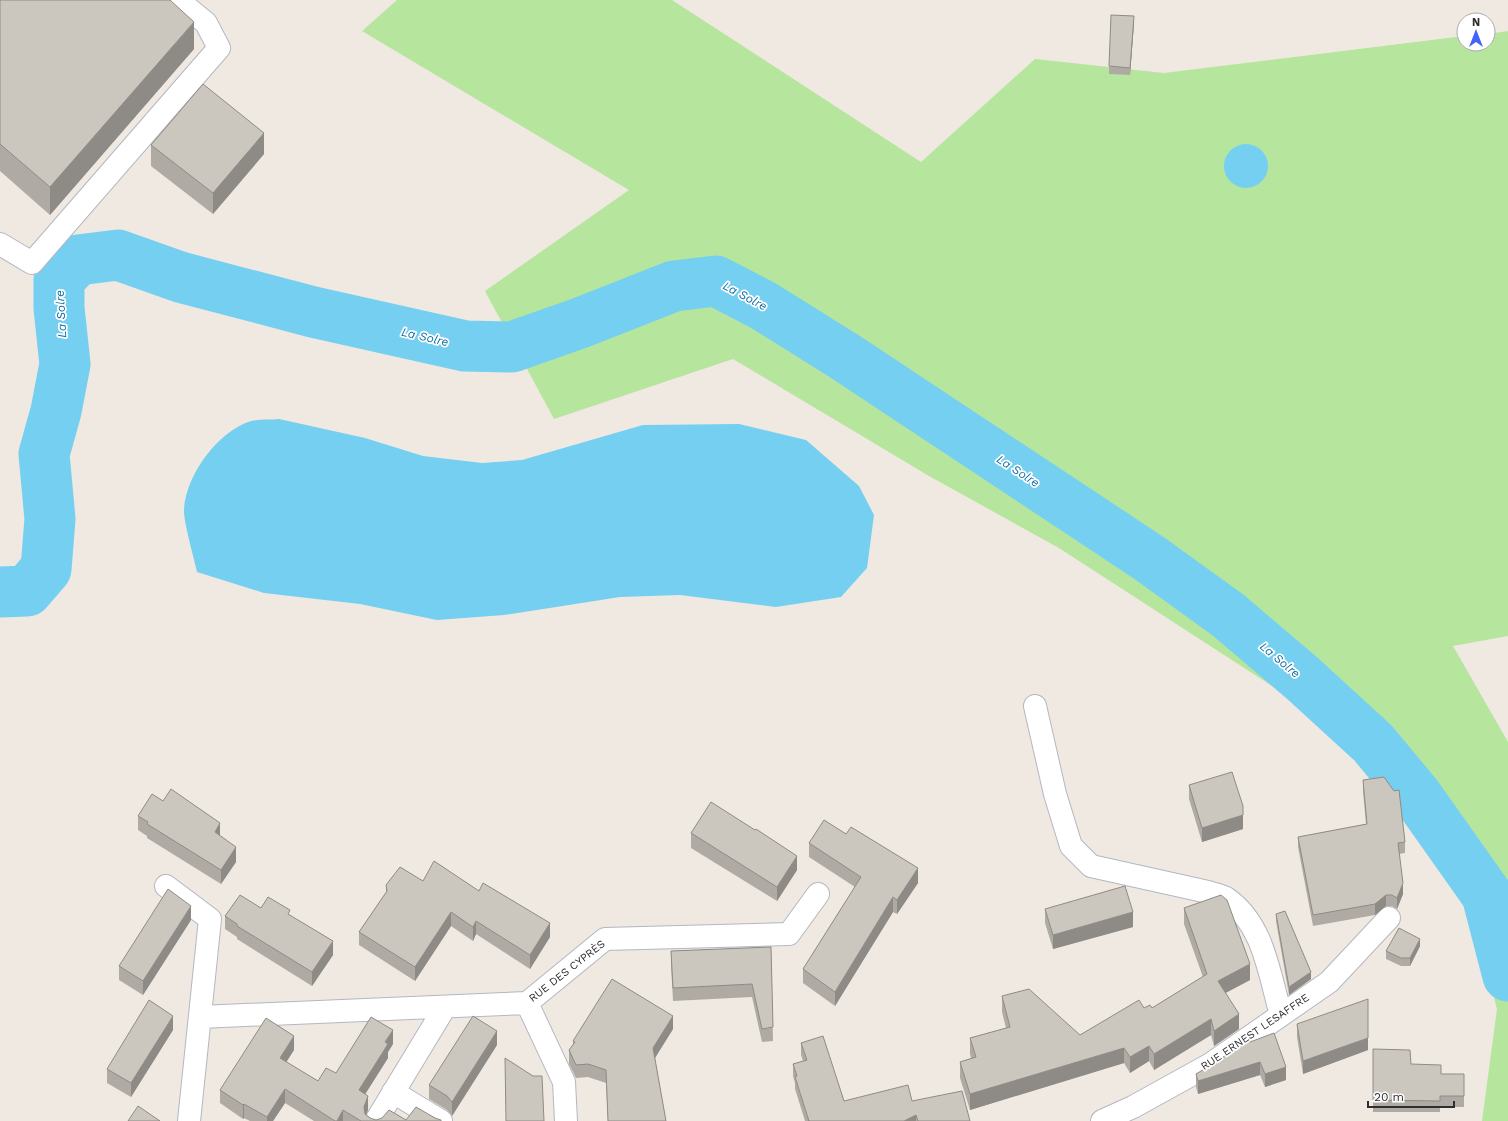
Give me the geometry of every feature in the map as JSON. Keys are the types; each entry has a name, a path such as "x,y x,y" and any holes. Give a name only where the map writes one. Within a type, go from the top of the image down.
{"street":[{"path":"0,244 32,263 219,48 206,23 178,0"},
{"path":"1036,706 1055,794 1071,846 1091,866 1208,892 1224,897 1230,901 1245,914 1262,945 1281,1015"},
{"path":"166,886 210,920 188,1121"},
{"name":"RUE DES CYPRÈS","path":"200,1017 527,1003 605,939 789,934 818,894"},
{"name":"RUE ERNEST LESAFFRE","path":"1102,1121 1133,1107 1209,1065 1328,982 1389,918"},
{"path":"527,1003 564,1082 566,1121"},
{"path":"376,1121 445,1007"},
{"path":"394,1092 441,1121"}],"green space":[{"path":"397,0 672,0 921,162 1035,59 1164,73 1456,37 1456,52 1496,52 1496,33 1508,31 1508,636 1453,646 1508,742 1508,1121 1482,1121 1497,1009 1472,910 1447,839 1295,701 1059,548 929,476 733,359 554,419 485,291 629,190 362,31"}],"water":[{"path":"1246,144 1258,148 1264,154 1268,166 1264,178 1258,184 1246,188 1234,184 1228,178 1224,166 1228,154 1234,148"},
{"path":"279,419 365,438 423,456 482,463 522,460 643,425 739,424 806,440 859,486 874,515 867,568 841,597 776,607 680,595 620,597 504,615 437,620 360,604 264,593 197,572 187,530 184,509 186,496 197,469 216,444 239,426 254,420"}],"building":[{"path":"0,0 170,0 194,22 50,187 0,144"},
{"path":"1111,15 1134,16 1130,68 1109,66"},
{"path":"203,84 264,133 213,193 151,145"},
{"path":"1232,772 1243,806 1243,815 1202,828 1189,785"},
{"path":"1384,777 1394,791 1399,790 1405,842 1398,843 1403,883 1397,898 1392,895 1386,895 1375,904 1313,915 1298,837 1367,824 1363,780"},
{"path":"171,789 220,823 215,832 236,847 221,870 147,824 148,822 138,816 152,794 163,801"},
{"path":"711,802 797,856 777,887 691,833"},
{"path":"824,820 846,834 851,827 918,868 897,900 893,897 835,992 803,969 861,877 809,843"},
{"path":"434,861 479,891 483,883 550,923 530,955 476,921 473,927 451,912 415,967 359,932 387,891 386,885 400,867 423,881"},
{"path":"1125,886 1133,912 1053,935 1045,909"},
{"path":"168,889 191,906 143,981 119,966"},
{"path":"240,895 261,908 268,897 290,910 288,914 333,941 312,972 237,926 237,924 225,916"},
{"path":"1221,895 1227,900 1250,964 1218,981 1239,1014 1214,1031 1211,1019 1154,1054 1149,1046 1130,1057 1124,1048 970,1094 960,1062 976,1057 970,1038 1010,1027 1002,996 1029,989 1080,1035 1139,1000 1144,1008 1150,1005 1152,1008 1207,974 1184,908"},
{"path":"1285,911 1311,972 1289,987 1276,914"},
{"path":"1399,928 1420,939 1410,958 1401,958 1386,951"},
{"path":"771,947 773,1027 762,1029 752,984 673,988 671,951"},
{"path":"612,979 673,1016 653,1048 666,1121 608,1121 606,1070 588,1064 576,1065 569,1050 575,1042 573,1041"},
{"path":"1368,999 1368,1038 1303,1061 1297,1024"},
{"path":"149,1000 173,1016 131,1083 107,1069"},
{"path":"473,1016 497,1031 452,1102 447,1096 429,1085"},
{"path":"371,1017 393,1030 385,1042 388,1044 359,1090 368,1096 364,1107 365,1114 376,1120 382,1118 389,1110 406,1120 416,1107 441,1121 361,1121 343,1110 337,1121 335,1121 285,1089 267,1117 244,1104 243,1105 220,1090 266,1018 294,1036 280,1058 318,1081 326,1068 336,1073"},
{"path":"1274,1033 1286,1067 1265,1074 1260,1062 1198,1081 1196,1074 1249,1039 1250,1042"},
{"path":"823,1036 844,1101 908,1085 912,1101 962,1091 970,1121 918,1121 916,1115 904,1121 809,1121 795,1077 797,1076 793,1064 807,1060 801,1043"},
{"path":"1373,1049 1410,1050 1411,1064 1441,1065 1441,1074 1464,1074 1464,1096 1440,1096 1440,1101 1373,1100"},
{"path":"505,1058 533,1076 542,1076 544,1121 506,1121"},
{"path":"138,1106 160,1121 128,1121"}],"waterway":[{"name":"La Solre","path":"0,592 27,591 46,569 50,519 44,454 56,411 65,364 59,308 59,279 78,260 118,255 180,277 313,312 465,346 512,347 580,323 674,286 716,281 764,306 844,356 1149,558 1228,615 1302,678 1373,743 1417,796 1487,895 1508,976"}]}
